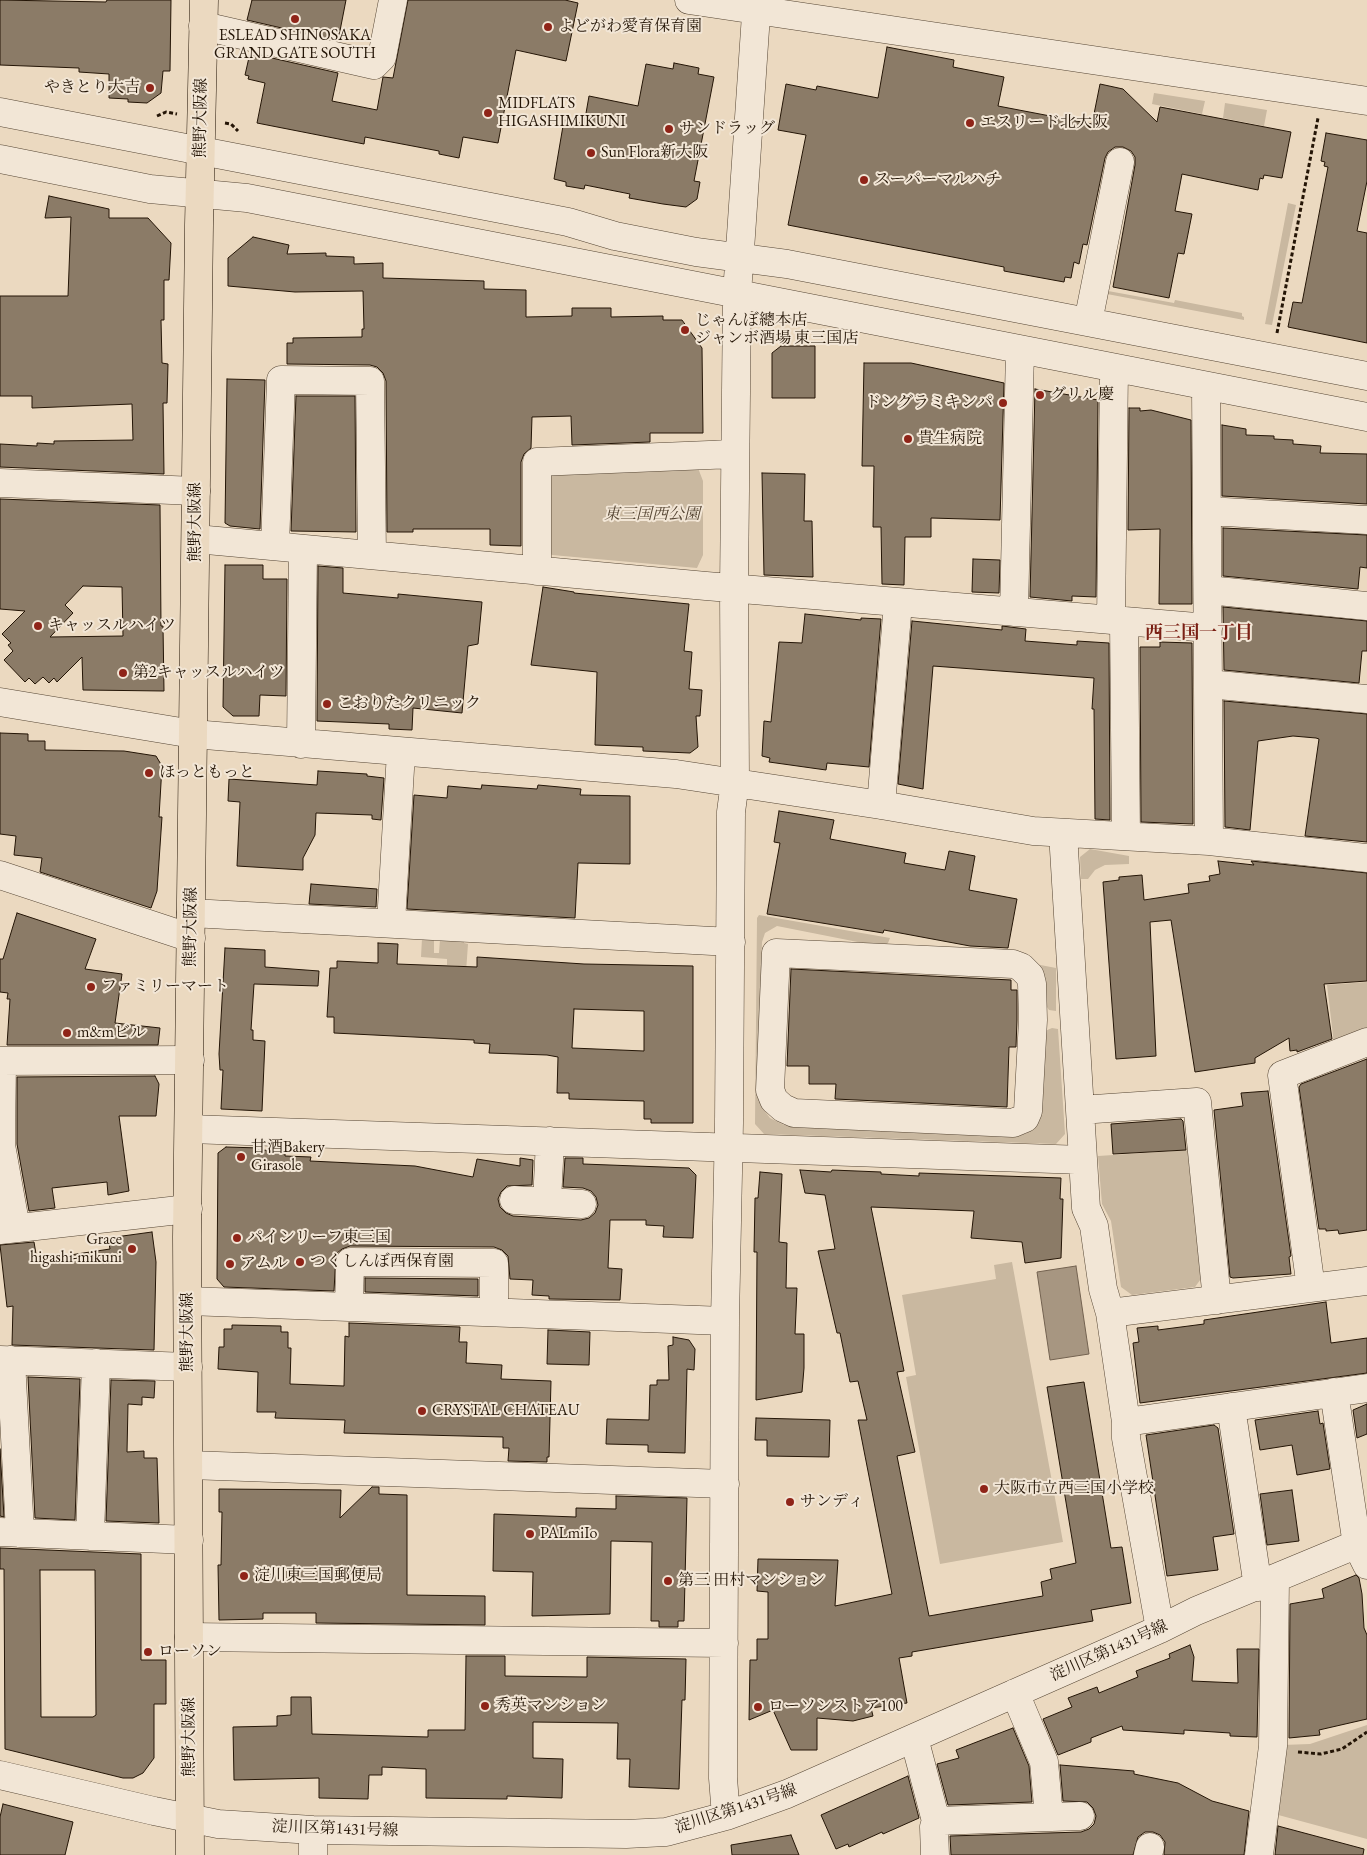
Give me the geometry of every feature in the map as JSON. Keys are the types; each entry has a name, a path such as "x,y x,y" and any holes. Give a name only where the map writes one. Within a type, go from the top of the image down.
{"main road":[{"name":"熊野大阪線","path":"190,1855 188,1208 203,13"}],"street":[{"path":"203,13 374,65 382,57 393,0"},
{"path":"689,0 757,5 1367,101"},
{"path":"726,1816 723,1778 725,1321 729,1147 731,812 735,782 734,454 738,257 757,5"},
{"path":"0,112 568,222 633,240 696,252 738,257 1367,376"},
{"path":"0,159 150,189 247,198 1367,417"},
{"path":"1088,322 1120,162"},
{"path":"1014,612 1020,350"},
{"path":"1114,368 1118,621 1126,836"},
{"path":"275,546 282,380 370,381 372,555"},
{"path":"1206,387 1209,841"},
{"path":"537,570 537,462 734,454"},
{"path":"0,483 196,491"},
{"path":"1207,511 1367,520"},
{"path":"196,539 734,589 1208,628"},
{"path":"301,744 303,549"},
{"path":"1208,590 1367,606"},
{"path":"881,805 898,603"},
{"path":"1208,684 1367,699"},
{"path":"0,702 193,734 676,774 881,805 1033,831 1209,841 1367,858"},
{"path":"391,923 400,752"},
{"path":"1063,832 1086,1208 1094,1226 1103,1289 1110,1313 1126,1422 1126,1438 1160,1629"},
{"path":"0,875 191,926 391,923 731,942"},
{"path":"776,953 1013,964 1024,970 1031,980 1033,1020 1028,1111 1025,1118 1017,1123 794,1112 780,1106 770,1090 776,953"},
{"path":"1033,1020 1075,1018"},
{"path":"1311,1288 1282,1075 1367,1042"},
{"path":"188,1208 8,1229 1,1146 1,1062 190,1060"},
{"path":"1080,1110 1197,1102 1217,1300"},
{"path":"189,1129 1083,1160"},
{"path":"547,1202 550,1141"},
{"path":"514,1200 582,1204"},
{"path":"349,1307 350,1262 494,1263 494,1312"},
{"path":"1110,1313 1367,1281"},
{"path":"188,1301 725,1321"},
{"path":"188,1367 6,1360 10,1532 189,1540"},
{"path":"90,1536 96,1363"},
{"path":"1126,1422 1367,1388"},
{"path":"1334,1392 1364,1550"},
{"path":"1231,1407 1266,1583 1273,1746 1259,1855"},
{"path":"189,1465 725,1484"},
{"name":"淀川区第1431号線","path":"0,1775 190,1820 313,1842 666,1832 726,1816 787,1794 1160,1629 1196,1611 1266,1583 1364,1550"},
{"path":"189,1637 724,1643"},
{"path":"1015,1693 1044,1762 1049,1817"},
{"path":"914,1738 936,1821 934,1827 935,1855"},
{"path":"936,1821 1080,1816"}],"path":[{"path":"1273,358 1322,94"},
{"path":"1273,1746 1308,1754 1321,1754 1342,1749 1367,1732"}],"green space":[{"path":"1154,93 1205,101 1202,114 1152,104"},
{"path":"1225,103 1267,110 1264,126 1223,118"},
{"path":"1288,203 1296,205 1272,325 1265,324"},
{"path":"1108,291 1174,303 1175,300 1242,313 1244,320 1107,294"},
{"name":"東三国西公園","path":"698,468 703,481 703,555 697,568 552,555 544,548 549,473"},
{"path":"1090,849 1129,856 1129,864 1105,865 1095,870 1088,879 1081,879 1080,857"},
{"path":"759,915 890,938 883,947 777,926 765,933 762,942 758,1094 761,1106 770,1118 784,1125 1025,1134 1036,1127 1041,1115 1045,1031 1052,1028 1058,1029 1065,1134 1056,1144 764,1134 755,1124 757,918"},
{"path":"422,938 434,939 434,953 439,953 440,939 464,940 464,943 468,944 466,972 458,972 458,966 447,965 447,959 421,957"},
{"path":"1030,963 1056,968 1056,1011 1049,1010 1045,1004"},
{"path":"1367,982 1367,1032 1334,1044 1327,985"},
{"path":"1190,1150 1203,1276 1195,1287 1132,1295 1121,1287 1111,1221 1102,1204 1098,1156"},
{"path":"1012,1262 1063,1542 940,1564 906,1377 916,1375 902,1295 996,1279 994,1265"},
{"path":"1367,1725 1367,1839 1271,1813 1282,1745 1310,1744"}],"shaded area":[{"path":"1076,1266 1089,1354 1050,1360 1037,1272"}],"building":[{"path":"0,0 106,2 107,0 171,0 170,71 163,71 161,93 147,103 128,102 128,99 109,98 109,74 79,72 79,68 0,65"},
{"name":"ESLEAD SHINOSAKA GRAND GATE SOUTH","path":"252,0 346,0 338,41 247,20"},
{"path":"408,0 565,0 578,3 566,61 516,50 498,143 463,137 459,158 439,154 439,151 365,137 364,144 257,123 265,83 248,79 249,76 245,75 250,53 338,73 332,101 377,110 383,77 393,78"},
{"path":"887,47 954,60 953,67 1004,77 998,106 1092,124 1100,84 1123,89 1157,122 1160,107 1291,132 1282,178 1264,175 1263,179 1260,178 1258,190 1182,174 1175,211 1192,214 1184,254 1178,253 1169,298 1113,287 1135,165 1135,157 1131,151 1123,147 1115,147 1108,152 1105,158 1087,245 1083,244 1079,264 1074,262 1071,278 1065,277 1064,282 1004,271 1004,267 788,225 806,135 778,130 786,84 816,90 817,86 878,98"},
{"path":"674,63 699,68 698,74 714,77 694,181 700,182 697,199 686,207 663,204 629,198 630,194 585,185 584,189 566,186 566,182 554,179 564,120 581,123 582,118 585,119 589,96 638,106 646,64 673,69"},
{"path":"1326,133 1367,140 1367,181 1357,231 1367,233 1367,343 1288,327 1293,302 1302,303 1328,167 1324,166 1325,162 1321,161"},
{"path":"49,196 109,209 109,218 148,218 171,243 169,280 164,280 164,320 161,320 162,363 168,364 167,403 163,403 164,474 0,467 0,444 37,446 37,443 54,444 54,441 133,440 132,404 32,408 32,396 0,396 0,296 68,296 71,217 45,218"},
{"path":"253,237 289,245 287,254 326,253 326,256 354,257 354,264 383,263 383,278 484,281 484,289 526,290 526,317 572,316 572,308 611,308 611,317 663,316 663,320 682,320 702,348 703,433 650,433 650,442 572,445 571,416 532,417 531,448 524,454 521,462 521,546 490,545 490,529 413,529 413,532 387,532 386,381 383,373 377,367 370,365 287,364 287,343 293,343 293,338 362,337 362,329 364,329 363,291 295,292 228,286 228,258"},
{"path":"781,346 815,346 815,398 772,398 772,353"},
{"path":"864,363 911,363 1004,383 1000,520 931,518 931,537 905,537 904,585 882,584 881,527 873,527 874,466 862,466"},
{"path":"227,379 265,380 260,529 230,526 225,523"},
{"path":"1035,389 1098,400 1096,597 1072,596 1072,601 1030,597"},
{"path":"296,396 355,396 356,532 291,531"},
{"path":"1129,408 1140,408 1140,411 1151,410 1191,420 1192,604 1159,604 1160,529 1128,530"},
{"path":"1222,425 1246,429 1246,435 1274,436 1274,439 1293,440 1293,444 1321,446 1320,453 1367,454 1367,504 1222,496"},
{"path":"762,473 805,474 804,521 812,521 813,577 764,575"},
{"path":"0,499 160,505 161,626 163,626 164,691 83,690 82,657 57,682 54,678 49,683 43,677 35,684 29,678 25,682 4,660 13,651 8,645 11,643 2,634 25,611 0,609","holes":["83,586 122,587 123,636 50,637 73,613 65,605"]},
{"path":"1223,528 1367,535 1367,568 1360,567 1358,589 1223,576"},
{"path":"973,559 1000,560 999,593 972,592"},
{"path":"225,565 263,565 263,579 287,579 286,696 260,695 259,716 233,716 223,707"},
{"path":"318,566 343,568 343,593 398,598 398,594 482,602 478,644 468,646 462,713 413,708 412,730 389,729 389,724 317,721"},
{"path":"543,587 574,593 689,604 684,651 692,652 689,689 702,690 700,716 696,716 698,747 690,753 643,751 643,747 595,745 597,672 531,665"},
{"path":"1223,607 1367,621 1367,651 1362,651 1359,683 1224,670"},
{"path":"805,614 861,620 861,618 881,619 869,767 827,763 826,770 769,762 770,758 762,756 764,721 771,722 779,642 802,643"},
{"path":"912,621 1002,630 1002,626 1026,629 1025,641 1077,645 1077,641 1109,643 1110,820 1095,819 1094,709 1092,709 1094,678 933,666 923,789 898,784"},
{"path":"1160,642 1192,643 1193,824 1141,822 1140,647 1160,647"},
{"path":"1224,701 1367,714 1367,842 1305,836 1319,739 1316,738 1293,736 1258,741 1250,830 1225,827"},
{"path":"0,733 28,734 28,741 45,741 45,750 124,751 156,756 162,766 159,817 162,817 157,891 151,908 40,872 42,858 14,855 16,836 0,834"},
{"path":"318,771 367,774 367,776 384,778 381,820 372,819 372,815 316,813 315,835 303,858 303,870 237,866 240,802 228,801 229,779 317,785"},
{"path":"482,785 537,789 538,785 581,789 580,795 630,796 630,864 578,863 575,918 407,909 414,795 447,798 448,786 481,789"},
{"path":"779,811 834,820 830,839 906,853 904,863 945,870 949,851 975,856 969,890 1017,899 1008,948 970,946 884,930 883,933 767,914 780,843 774,842"},
{"path":"1218,861 1254,865 1251,861 1367,873 1367,981 1324,984 1332,1039 1297,1052 1297,1050 1290,1051 1289,1038 1255,1058 1255,1063 1195,1072 1171,920 1150,922 1156,1056 1116,1059 1103,882 1119,880 1119,877 1142,875 1144,900 1189,893 1188,884 1210,881 1209,876 1220,874"},
{"path":"311,884 377,889 376,907 309,904"},
{"path":"17,913 96,939 85,969 122,974 115,1023 160,1028 158,1045 7,1045 10,999 7,999 8,993 0,992 0,959 3,959"},
{"path":"378,943 398,944 397,964 477,967 477,957 584,964 693,966 693,1123 651,1123 651,1119 644,1119 644,1101 569,1099 569,1093 557,1093 558,1057 489,1053 490,1044 474,1043 474,1040 334,1033 334,1017 327,1017 330,968 337,968 337,961 378,963","holes":["574,1009 644,1011 644,1051 572,1048"]},
{"path":"225,948 265,950 265,967 319,971 318,986 254,984 251,1030 253,1030 253,1040 265,1041 262,1111 221,1109 223,1070 220,1070 219,1054"},
{"path":"791,969 1011,980 1011,990 1017,990 1017,1020 1016,1047 1009,1047 1007,1107 835,1099 836,1084 809,1084 809,1066 787,1066"},
{"path":"1367,1059 1367,1230 1339,1234 1338,1230 1326,1231 1326,1229 1319,1229 1299,1087 1301,1084"},
{"path":"155,1076 159,1084 156,1116 119,1116 129,1191 108,1195 107,1182 52,1188 55,1208 29,1211 17,1144 17,1077"},
{"path":"1268,1091 1291,1256 1289,1257 1291,1274 1233,1278 1230,1277 1214,1110 1243,1106 1241,1093"},
{"path":"1181,1119 1183,1121 1186,1150 1113,1154 1111,1124"},
{"path":"226,1147 285,1151 285,1156 311,1157 310,1161 415,1166 473,1177 477,1159 520,1166 520,1158 533,1160 532,1185 507,1186 501,1192 498,1199 500,1207 506,1213 513,1216 581,1220 589,1218 595,1213 598,1205 596,1197 591,1191 583,1188 563,1187 565,1158 583,1158 583,1164 689,1168 696,1175 693,1238 663,1237 664,1226 646,1225 646,1220 610,1220 608,1268 622,1269 620,1300 549,1299 549,1296 532,1295 533,1280 510,1279 508,1256 502,1250 494,1247 350,1246 336,1254 334,1291 224,1287 217,1279 218,1153"},
{"path":"800,1170 881,1172 881,1174 919,1176 919,1173 1061,1178 1060,1199 1063,1199 1061,1258 1025,1263 1022,1242 971,1238 974,1211 871,1207 904,1371 897,1372 915,1452 897,1456 929,1616 1043,1596 1041,1582 1052,1579 1050,1569 1076,1563 1047,1387 1084,1382 1111,1548 1122,1547 1131,1603 1091,1610 1093,1621 912,1652 912,1656 899,1658 907,1703 871,1708 873,1716 853,1721 817,1718 817,1750 791,1750 773,1710 749,1720 750,1660 757,1660 757,1639 768,1639 768,1592 757,1591 758,1559 838,1560 835,1606 892,1594 858,1420 867,1420 858,1381 850,1382 840,1333 837,1333 818,1251 835,1249 825,1195 805,1193"},
{"path":"760,1172 782,1174 779,1242 787,1243 786,1288 797,1288 795,1334 804,1334 804,1368 802,1392 756,1400 757,1252 754,1252 755,1198 758,1198"},
{"path":"152,1232 156,1262 154,1350 12,1345 13,1306 7,1307 0,1245 34,1242 37,1260 110,1249 108,1238"},
{"path":"365,1278 478,1279 478,1296 365,1292"},
{"path":"1326,1302 1331,1343 1367,1338 1367,1373 1140,1403 1133,1343 1139,1342 1137,1328 1158,1326 1158,1330 1204,1324 1204,1320"},
{"path":"349,1323 460,1327 459,1342 467,1342 466,1363 502,1365 501,1379 551,1381 549,1457 547,1457 547,1462 508,1461 509,1448 503,1448 503,1437 344,1433 345,1420 275,1418 276,1412 257,1412 258,1372 218,1369 219,1347 224,1347 224,1329 232,1329 232,1325 281,1326 281,1332 288,1332 288,1348 291,1348 290,1384 344,1386 345,1336 349,1337"},
{"path":"548,1330 590,1332 589,1365 547,1364"},
{"path":"673,1337 689,1340 695,1349 694,1370 687,1369 685,1453 648,1452 648,1445 606,1444 607,1419 649,1420 650,1385 657,1385 657,1380 669,1380 668,1346 673,1345"},
{"path":"28,1377 80,1379 75,1520 35,1518"},
{"path":"111,1380 155,1381 154,1398 142,1397 142,1405 128,1404 127,1452 144,1451 144,1458 157,1458 159,1523 106,1521"},
{"path":"1367,1404 1367,1434 1357,1438 1353,1410"},
{"path":"1318,1411 1320,1424 1323,1423 1330,1469 1297,1475 1292,1445 1260,1450 1255,1420"},
{"path":"756,1418 830,1420 829,1457 767,1456 767,1440 755,1440"},
{"path":"1214,1425 1218,1428 1234,1534 1213,1537 1218,1570 1167,1576 1146,1435"},
{"path":"0,1449 4,1517 0,1516"},
{"path":"372,1487 379,1487 379,1494 407,1495 407,1595 485,1596 485,1625 316,1623 316,1613 263,1613 263,1619 219,1620 218,1565 221,1565 222,1512 219,1512 219,1489 341,1490 340,1518"},
{"path":"1292,1490 1299,1541 1267,1545 1260,1494"},
{"path":"616,1496 687,1498 684,1621 678,1621 678,1627 659,1627 659,1621 651,1621 652,1542 611,1541 610,1614 532,1616 533,1572 493,1571 494,1514 576,1517 576,1508 616,1509"},
{"path":"0,1548 141,1554 141,1660 166,1660 166,1704 154,1704 154,1758 143,1773 133,1778 123,1778 5,1749 4,1569 0,1569","holes":["40,1570 95,1570 96,1715 93,1717 41,1717"]},
{"path":"1356,1575 1359,1578 1362,1594 1364,1628 1367,1635 1367,1719 1319,1730 1320,1735 1289,1738 1290,1604 1324,1598 1322,1589"},
{"path":"1190,1645 1194,1657 1192,1681 1238,1683 1237,1649 1259,1649 1257,1737 1230,1736 1230,1733 1184,1730 1184,1734 1123,1730 1122,1726 1091,1738 1091,1742 1058,1755 1043,1719 1072,1707 1068,1698 1097,1687 1099,1693 1138,1677 1136,1671 1170,1658 1169,1654"},
{"path":"466,1656 505,1656 505,1676 587,1677 587,1657 686,1659 685,1700 682,1700 679,1789 629,1787 630,1759 617,1759 618,1723 533,1722 533,1758 563,1759 562,1798 507,1796 507,1799 426,1798 426,1769 382,1767 382,1775 369,1775 368,1799 319,1798 319,1778 234,1780 233,1727 277,1726 277,1716 291,1715 291,1697 311,1697 312,1734 428,1737 428,1730 465,1730"},
{"path":"1013,1728 1029,1766 1032,1802 948,1805 937,1764 959,1758 956,1750"},
{"path":"1060,1765 1134,1771 1134,1774 1178,1783 1212,1801 1249,1811 1244,1855 1164,1855 1165,1842 1160,1835 1153,1832 1145,1832 1138,1837 1133,1855 951,1855 950,1836 1081,1832 1089,1829 1094,1824 1096,1816 1093,1808 1087,1802 1063,1801"},
{"path":"908,1776 919,1818 849,1847 848,1844 836,1849 821,1815"},
{"path":"3,1804 73,1822 65,1855 0,1855 0,1817"},
{"path":"1278,1826 1364,1849 1363,1855 1275,1855"},
{"path":"791,1835 799,1855 732,1855 731,1845"}],"place":[{"name":"ESLEAD SHINOSAKA GRAND GATE SOUTH","path":"295,19"},
{"name":"よどがわ愛育保育園","path":"548,27"},
{"name":"やきとり大吉","path":"150,88"},
{"name":"MIDFLATS HIGASHIMIKUNI","path":"488,113"},
{"name":"エスリード北大阪","path":"970,123"},
{"name":"サンドラッグ","path":"669,129"},
{"name":"Sun Flora新大阪","path":"591,153"},
{"name":"スーパーマルハチ","path":"864,180"},
{"name":"じゃんぼ總本店 ジャンボ酒場 東三国店","path":"685,330"},
{"name":"グリル慶","path":"1040,395"},
{"name":"ドングラミキンパ","path":"1003,403"},
{"name":"貴生病院","path":"908,439"},
{"name":"キャッスルハイツ","path":"38,626"},
{"name":"第2キャッスルハイツ","path":"123,673"},
{"name":"こおりたクリニック","path":"327,704"},
{"name":"ほっともっと","path":"149,773"},
{"name":"ファミリーマート","path":"91,987"},
{"name":"m&mビル","path":"67,1033"},
{"name":"甘酒Bakery Girasole","path":"241,1157"},
{"name":"パインリーフ東三国","path":"237,1238"},
{"name":"Grace higashi-mikuni","path":"132,1249"},
{"name":"つくしんぼ西保育園","path":"300,1262"},
{"name":"アムル","path":"230,1264"},
{"name":"CRYSTAL CHATEAU","path":"422,1411"},
{"name":"大阪市立西三国小学校","path":"984,1489"},
{"name":"サンディ","path":"790,1502"},
{"name":"PALmiIo","path":"530,1534"},
{"name":"淀川東三国郵便局","path":"244,1576"},
{"name":"第三 田村マンション","path":"668,1581"},
{"name":"ローソン","path":"148,1652"},
{"name":"秀英マンション","path":"485,1706"},
{"name":"ローソンストア100","path":"758,1707"}],"district":[{"name":"西三国一丁目","path":"1199,633"}]}
